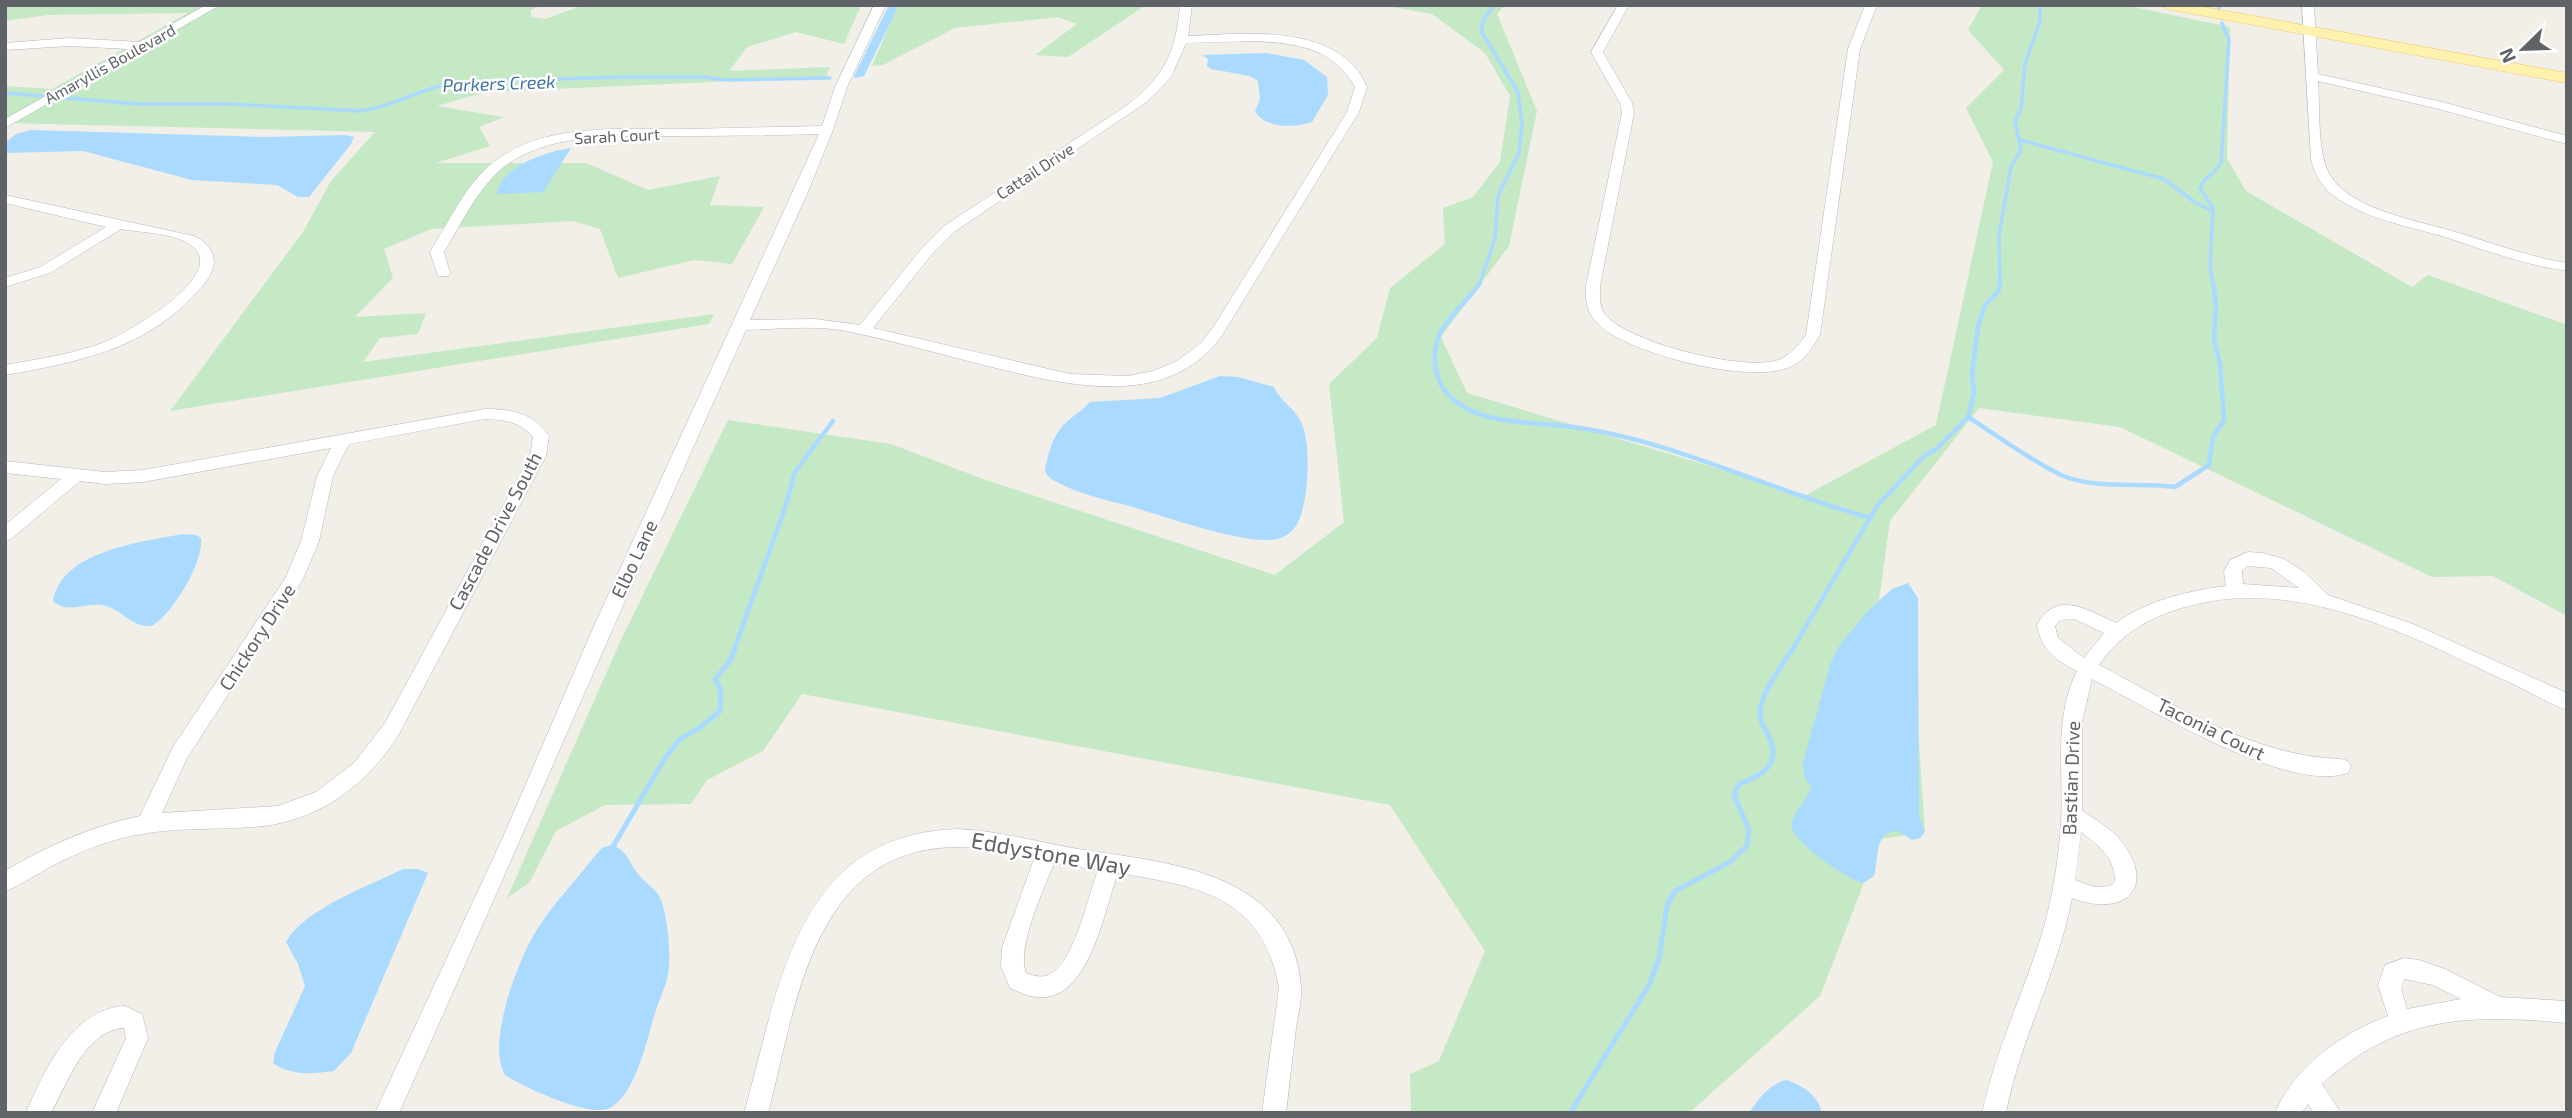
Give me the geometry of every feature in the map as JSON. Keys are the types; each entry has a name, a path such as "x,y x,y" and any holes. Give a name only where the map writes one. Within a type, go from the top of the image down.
{"main road":[{"path":"2167,5 2567,78"}],"street":[{"name":"Amaryllis Boulevard","path":"5,124 215,5"},
{"name":"Elbo Lane","path":"387,1113 513,837 603,626 741,325 827,130 841,87 880,5"},
{"name":"Cattail Drive","path":"863,331 927,251 949,229 1130,109 1152,91 1169,72 1180,53 1186,5"},
{"path":"1624,5 1597,52 1598,59 1620,92 1628,113 1593,286 1594,306 1606,323 1632,337 1685,355 1742,368 1768,367 1789,361 1800,354 1813,335 1854,49 1871,5"},
{"path":"2308,5 2319,168 2330,185 2340,194 2370,208 2427,228 2567,267"},
{"path":"741,325 815,324 863,331 1052,376 1091,382 1149,376 1182,364 1206,345 1231,312 1353,112 1361,87 1354,72 1341,58 1310,45 1272,40 1183,40"},
{"path":"5,47 69,42 142,46"},
{"path":"2313,76 2430,103 2567,140"},
{"name":"Sarah Court","path":"443,273 437,252 488,174 528,149 578,136 603,134 827,130"},
{"path":"5,199 46,205 118,225 171,233 194,241 206,254 205,270 174,308 136,336 84,355 5,370"},
{"path":"5,283 45,271 118,225"},
{"name":"Cascade Drive South","path":"5,467 122,478 143,476 460,417 502,414 516,416 536,428 541,436 541,446 526,479 397,716 363,768 326,797 280,815 257,819 176,820 146,824 84,842 5,882"},
{"name":"Chickory Drive","path":"146,824 180,753 297,572 310,541 325,476 343,439"},
{"path":"5,535 77,475"},
{"path":"2236,592 2232,573 2234,567 2246,559 2257,559 2282,565 2320,598"},
{"name":"Bastian Drive","path":"1994,1113 2003,1071 2053,934 2063,885 2071,815 2071,725 2079,690 2087,668 2102,647 2118,632 2140,617 2173,603 2236,592 2269,591 2320,598 2363,610 2567,702"},
{"name":"Taconia Court","path":"2118,632 2076,612 2055,613 2049,618 2046,633 2049,641 2067,657 2262,755 2298,765 2342,767"},
{"path":"2063,885 2091,896 2103,897 2122,890 2126,882 2127,871 2115,849 2071,815"},
{"name":"Eddystone Way","path":"756,1113 770,1058 808,940 828,900 844,882 883,855 925,840 971,838 1189,878 1229,892 1261,917 1272,932 1287,968 1290,988 1274,1113"},
{"path":"1047,852 1013,948 1012,966 1018,981 1033,988 1050,987 1067,976 1078,960 1111,864"},
{"path":"2400,1021 2389,987 2390,978 2397,971 2409,968 2443,978 2496,1007"},
{"path":"2287,1113 2307,1083 2328,1060 2364,1036 2400,1021 2454,1010 2496,1007 2567,1012"},
{"path":"38,1113 79,1042 107,1020 122,1016 132,1019 137,1027 137,1038 104,1113"},
{"path":"2307,1083 2329,1113"}],"green space":[{"path":"5,5 543,5 531,10 531,17 545,19 584,5 861,5 844,44 796,32 747,47 729,71 830,67 826,77 485,92 437,106 504,117 479,127 490,146 436,163 586,163 648,190 720,176 710,205 764,207 732,264 694,260 618,278 600,229 573,221 431,229 384,249 393,278 355,317 426,313 418,334 380,338 363,362 714,314 709,324 170,411 303,232 331,181 375,132 5,123 5,86 52,89 188,13 48,15 5,21"},
{"path":"898,5 1146,5 1068,57 1035,55 1077,24 1058,17 955,28 883,65 872,66"},
{"path":"1381,5 1505,5 1497,14 1537,111 1509,246 1441,337 1467,393 1806,495 1936,425 1993,162 1966,108 2004,70 1968,30 1982,5 2124,5 2230,27 2227,158 2246,191 2412,287 2428,275 2567,325 2567,616 2493,576 2432,577 2120,427 1979,408 1890,521 1879,600 1908,583 1925,832 1881,839 1820,996 1689,1113 1411,1113 1410,1074 1439,1061 1485,951 1390,805 802,694 763,751 707,780 691,804 605,805 556,831 529,883 507,898 620,642 728,420 891,444 983,479 1275,575 1344,522 1329,384 1377,338 1390,288 1445,244 1443,208 1473,197 1500,162 1510,96 1485,53 1432,14"}],"water":[{"path":"1266,53 1304,60 1327,77 1328,95 1312,122 1289,126 1266,121 1255,111 1260,99 1258,81 1250,76 1211,69 1207,66 1208,59 1202,55"},
{"path":"31,130 354,137 309,197 298,197 277,185 192,180 83,151 5,153 5,143 16,134"},
{"path":"571,148 543,192 497,194 500,184 516,168 539,156"},
{"path":"1220,376 1238,377 1274,387 1294,411 1304,429 1308,472 1304,502 1295,528 1286,535 1271,540 1257,540 1204,528 1084,494 1050,478 1045,470 1055,437 1064,425 1090,402 1160,398"},
{"path":"183,534 201,538 198,560 178,599 152,626 138,624 101,605 64,607 53,601 59,584 71,570 87,559 126,545"},
{"path":"1908,583 1918,598 1919,816 1925,832 1920,838 1912,840 1898,831 1884,836 1874,876 1863,883 1834,868 1810,850 1794,833 1792,826 1811,787 1804,777 1803,762 1831,662 1839,646 1867,612 1892,589"},
{"path":"611,845 624,853 660,898 667,926 669,967 634,1079 619,1101 610,1108 600,1110 556,1100 505,1075 500,1061 499,1043 513,981 536,931 593,858 602,848"},
{"path":"403,869 417,869 428,873 351,1053 334,1071 295,1072 273,1063 275,1052 305,986 298,964 286,942 307,919 322,909"},
{"path":"1787,1080 1809,1092 1822,1113 1749,1113 1770,1088"}],"waterway":[{"name":"Parkers Creek","path":"859,76 894,5"},
{"path":"1479,284 1495,238 1498,196 1519,153 1522,125 1518,92 1481,31 1484,18 1495,5"},
{"path":"2000,283 1999,235 2011,167 2021,150 2015,121 2021,109 2025,64 2040,21 2040,5"},
{"path":"2213,211 2200,188 2221,162 2229,40 2222,23"},
{"name":"Parkers Creek","path":"5,93 138,104 229,104 359,111 460,82 623,77 703,77 727,80 830,78"},
{"path":"2020,140 2164,179 2196,203 2213,211"},
{"path":"2213,211 2210,266 2213,285"},
{"path":"1968,417 1974,393 1972,374 1978,327 1985,305 1998,292 2000,283"},
{"path":"1968,417 2038,463 2074,480 2175,487 2209,465 2213,437 2224,420 2220,363 2214,341 2216,304 2213,283"},
{"path":"1479,284 1449,319 1438,338 1435,350 1435,366 1441,385 1465,408 1510,421 1596,431 1636,440 1676,451 1870,518"},
{"path":"1870,518 1877,506 1924,456 1936,449 1968,417"},
{"path":"734,650 785,508 795,472 833,421"},
{"path":"1792,650 1870,518"},
{"path":"611,850 665,758 680,739 698,729 720,711 721,691 715,679 730,661 735,648"},
{"path":"1570,1113 1649,985 1659,959 1667,906 1675,891 1730,862 1747,846 1749,830 1734,795 1739,784 1762,773 1771,762 1772,746 1760,712 1764,695 1793,648"}]}
